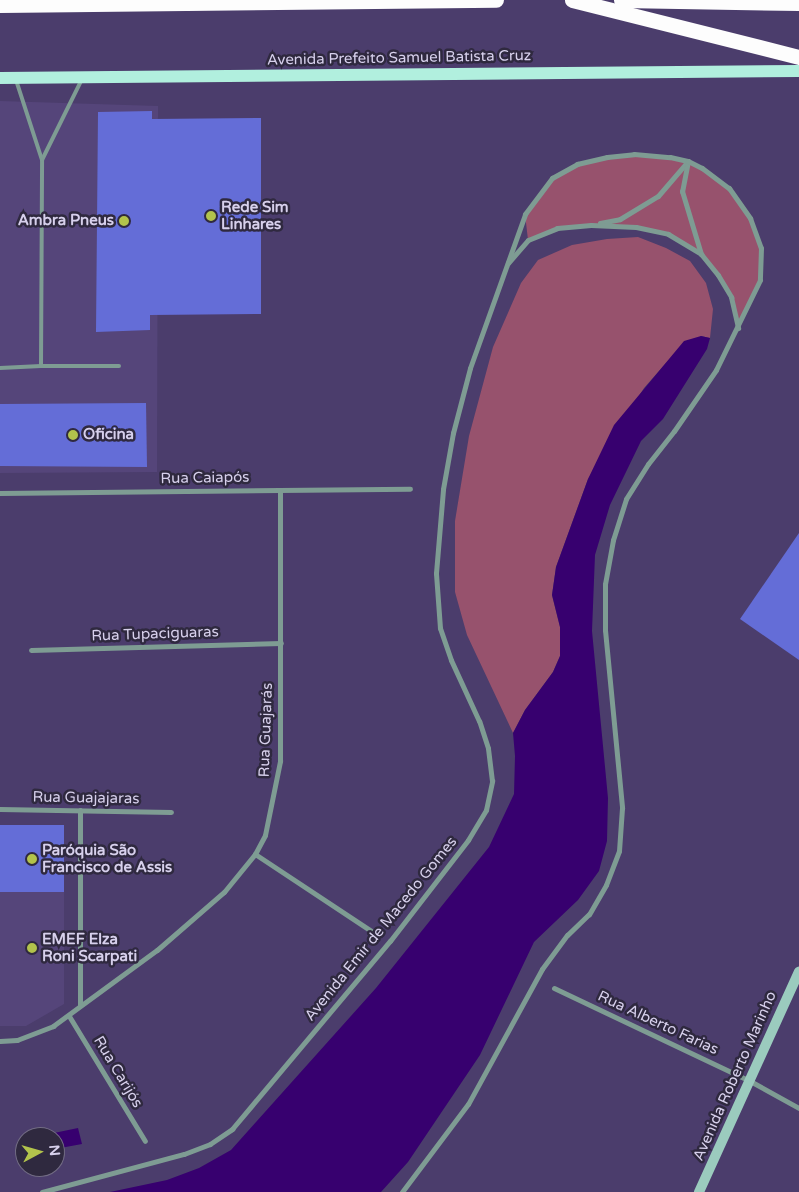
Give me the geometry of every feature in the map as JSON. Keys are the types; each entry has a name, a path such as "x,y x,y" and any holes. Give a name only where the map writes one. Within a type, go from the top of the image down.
{"highway":[{"path":"0,5 496,0"},
{"path":"572,0 799,57"},
{"path":"620,0 799,3"}],"main road":[{"name":"Avenida Prefeito Samuel Batista Cruz","path":"0,78 799,71"},
{"name":"Avenida Roberto Marinho","path":"699,1192 799,972"}],"street":[{"name":"Avenida Emir de Macedo Gomes","path":"42,1192 184,1154 210,1144 232,1129 390,941 453,862 486,810 492,781 488,748 479,721 451,660 440,628 436,573 443,489 470,368 525,214 552,178 576,164 634,154 688,161 702,168 729,188 750,218 761,248 760,280 716,370 674,431 648,464 626,498 613,540 605,584 605,630 622,808 619,851 606,885 589,914 567,935 542,969 468,1104 402,1192"},
{"path":"591,225 620,219 658,196 688,161"},
{"path":"688,161 682,191 701,254"},
{"name":"Avenida Emir de Macedo Gomes","path":"505,267 528,240 557,228 591,225 636,227 668,234 701,254 718,275 731,297 738,328"},
{"name":"Rua Caiapós","path":"0,492 410,489"},
{"name":"Rua Guajarás","path":"0,1040 17,1040 32,1035 69,1016 157,950 224,892 255,854 265,835 280,761 280,490"},
{"name":"Rua Tupaciguaras","path":"30,650 281,644"},
{"name":"Rua Guajajaras","path":"0,809 171,812"},
{"path":"80,810 80,1006"},
{"path":"255,854 373,932"},
{"name":"Rua Alberto Farias","path":"554,988 750,1081 799,1108"},
{"name":"Rua Carijós","path":"69,1016 144,1141"}],"lane":[{"path":"15,78 42,160 41,366"},
{"path":"42,160 82,78"},
{"path":"0,368 120,366"}],"shaded area":[{"path":"0,101 158,106 157,472 0,473"},
{"path":"634,154 688,161 729,188 750,218 761,248 760,280 738,328 731,297 701,254 668,234 636,227 591,225 557,228 528,240 525,214 552,178 577,164"},
{"path":"638,237 666,248 690,261 706,283 713,309 710,338 701,336 666,363 644,388 588,479 556,567 552,595 560,627 560,656 553,672 525,710 513,733 467,635 455,592 455,521 469,436 493,347 521,283 538,260 572,245 607,239"},
{"path":"701,336 710,338 707,349 663,419 641,441 610,505 595,555 592,631 608,798 607,841 599,871 578,900 534,942 480,1055 408,1162 381,1192 110,1192 167,1180 199,1168 231,1150 376,988 489,847 514,794 515,756 513,733 525,710 553,672 560,656 560,627 552,595 556,567 588,479 614,425 684,341"},
{"name":"EMEF Elza Roni Scarpati","path":"0,892 64,892 64,1004 26,1026 0,1026"},
{"path":"78,1128 82,1144 65,1147 65,1131"}],"building":[{"path":"152,111 152,119 261,118 261,314 150,315 150,330 96,332 98,112"},
{"name":"Oficina","path":"146,403 147,467 0,466 0,404"},
{"path":"799,533 799,660 740,619"},
{"name":"Paróquia São Francisco de Assis","path":"0,825 64,825 64,892 0,892"}],"place":[{"name":"Rede Sim Linhares","path":"211,216"},
{"name":"Ambra Pneus","path":"124,221"},
{"name":"Oficina","path":"73,435"},
{"name":"Paróquia São Francisco de Assis","path":"32,859"},
{"name":"EMEF Elza Roni Scarpati","path":"32,948"}]}
